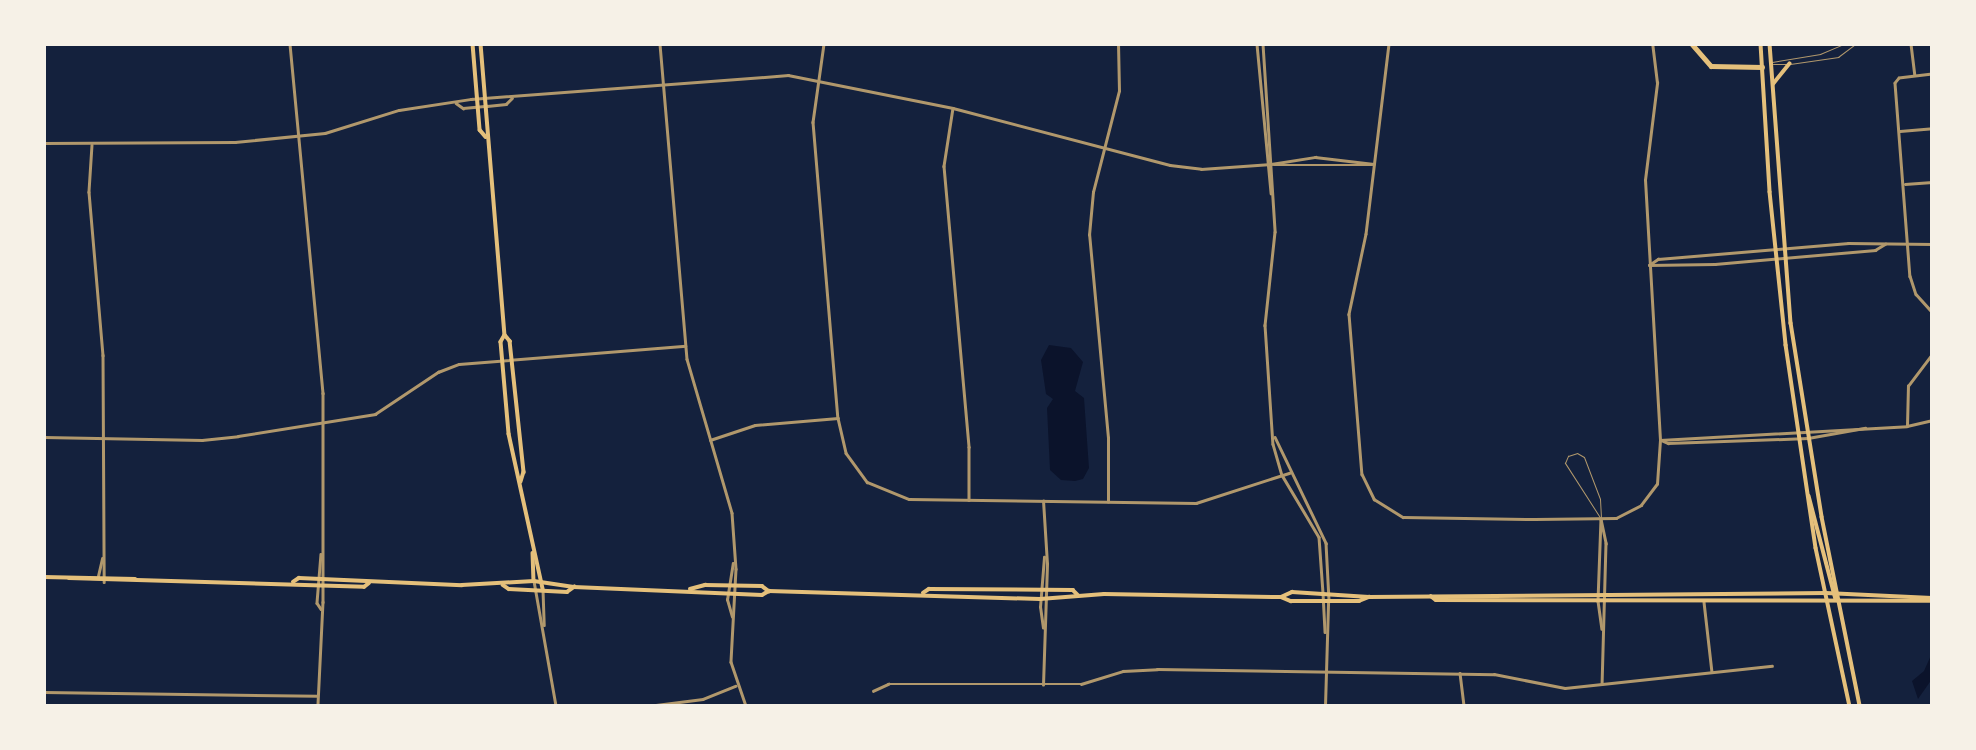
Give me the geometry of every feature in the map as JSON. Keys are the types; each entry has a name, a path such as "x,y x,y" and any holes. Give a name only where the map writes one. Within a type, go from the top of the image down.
{"highway":[{"path":"1692,44 1711,66 1762,67"}],"main road":[{"path":"473,44 480,130 486,137"},
{"path":"481,44 487,106 486,137 505,335 503,358 509,433 543,590"},
{"path":"1761,44 1776,258 1798,431 1826,593 1850,706"},
{"path":"1770,44 1784,249 1808,438 1834,593"},
{"path":"1762,67 1771,63"},
{"path":"1772,86 1789,64"},
{"path":"505,335 512,358 524,472 521,482"},
{"path":"1807,489 1838,601 1860,706"},
{"path":"533,553 534,581"},
{"path":"69,578 104,576 364,587 369,583"},
{"path":"44,577 104,582 135,579"},
{"path":"293,582 321,578 369,583 503,585 567,592 574,587"},
{"path":"503,585 509,580 541,581 574,587 690,589 727,594 762,595 769,591"},
{"path":"690,589 728,585 769,591 923,593 929,589 1073,590 1078,595"},
{"path":"1281,597 1292,592 1368,597 1834,593 1932,600"},
{"path":"923,593 929,598 1040,599 1078,595 1281,597 1322,601 1368,597"},
{"path":"1431,597 1436,600 1598,601 1932,600"}],"street":[{"path":"290,44 322,423 318,706"},
{"path":"660,44 686,346 732,513 735,586 732,617"},
{"path":"824,44 813,122 838,418 846,453 867,482 898,498 1212,501 1289,473"},
{"path":"1108,502 1108,438 1089,235 1091,200 1119,91 1118,44"},
{"path":"1257,44 1266,164 1272,195"},
{"path":"1263,44 1275,232 1265,325 1275,436 1289,473 1322,529 1329,562 1325,706"},
{"path":"1389,44 1374,164 1348,326 1360,461 1367,489 1383,507 1411,518 1601,519 1633,511 1650,495 1660,472 1646,159 1657,83 1652,44"},
{"path":"1911,44 1914,75"},
{"path":"1932,74 1899,78 1895,83 1912,287 1932,312"},
{"path":"44,143 189,146 298,136 345,129 399,110 477,99 774,76 818,79 953,108 1185,167 1374,164"},
{"path":"456,103 463,108 487,106 506,104 512,98"},
{"path":"953,108 944,166 969,447 969,500"},
{"path":"1900,131 1932,128"},
{"path":"92,145 89,192 103,355 104,582"},
{"path":"1271,164 1315,157 1374,164"},
{"path":"1905,184 1932,182"},
{"path":"1649,265 1875,250 1885,244"},
{"path":"1649,265 1658,259 1776,248 1932,244"},
{"path":"44,437 202,440 322,423 374,414 451,367 503,358 686,346"},
{"path":"1907,426 1908,386 1932,354"},
{"path":"710,440 755,425 838,418"},
{"path":"1660,440 1668,436 1907,426 1932,420"},
{"path":"1660,440 1668,443 1808,438 1865,428"},
{"path":"1275,436 1272,444 1282,475 1319,537 1325,632"},
{"path":"1043,501 1047,590 1043,628 1043,685"},
{"path":"1601,519 1598,601 1602,629"},
{"path":"1601,519 1606,528 1602,684"},
{"path":"1043,628 1040,590 1044,557"},
{"path":"98,576 102,558"},
{"path":"733,563 727,594 732,617 736,686 746,706"},
{"path":"534,581 544,625 556,706"},
{"path":"543,590 544,625"},
{"path":"1704,601 1712,671"},
{"path":"873,691 888,684 1090,683 1123,671 1157,669 1494,674 1554,688 1772,666"},
{"path":"1460,673 1464,706"},
{"path":"648,706 703,699 736,686"},
{"path":"44,692 318,696"}],"lane":[{"path":"1771,63 1844,44"},
{"path":"1771,63 1789,64 1838,57 1856,44"},
{"path":"1570,454 1584,457 1600,499 1601,519 1567,467 1570,454"}],"water":[{"path":"1049,345 1071,348 1083,362 1075,391 1084,398 1089,468 1083,479 1075,481 1061,480 1050,470 1047,408 1053,399 1046,394 1041,360"},
{"path":"1932,653 1932,679 1918,699 1912,681 1924,671"}]}
